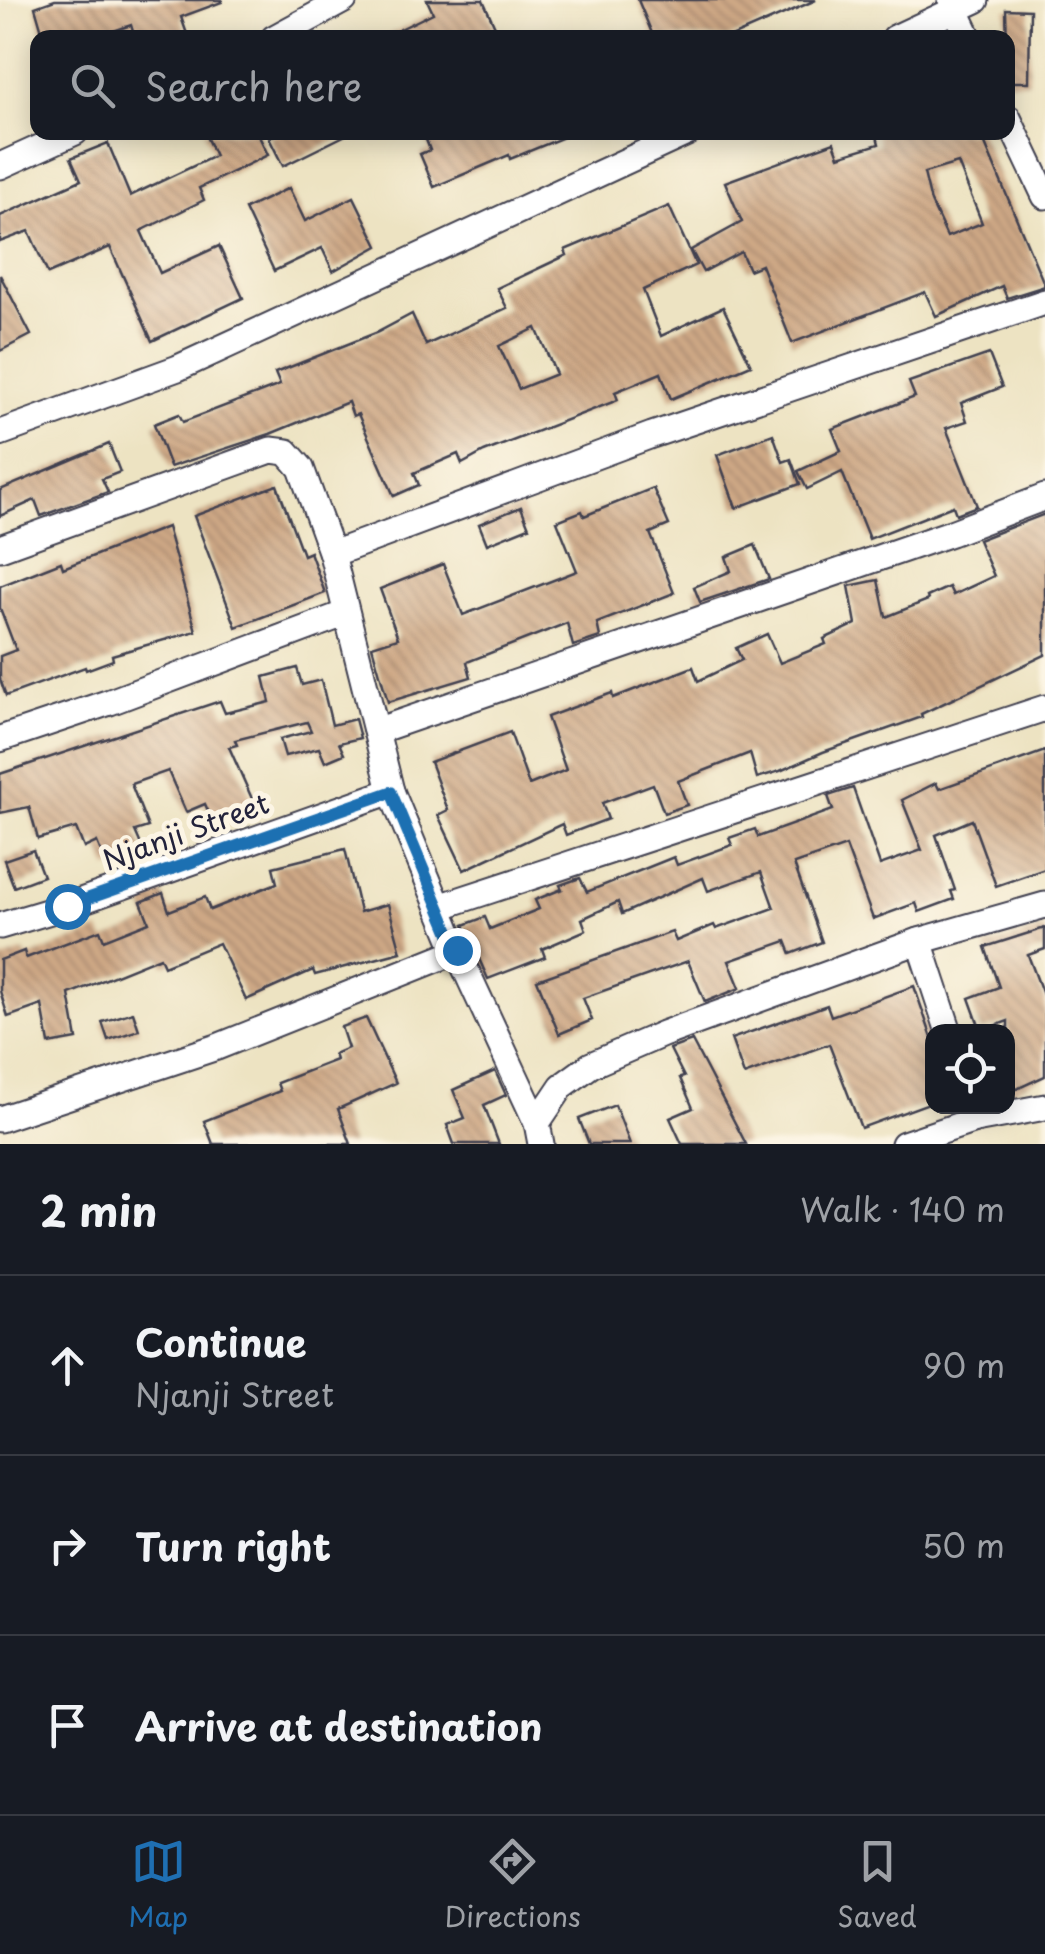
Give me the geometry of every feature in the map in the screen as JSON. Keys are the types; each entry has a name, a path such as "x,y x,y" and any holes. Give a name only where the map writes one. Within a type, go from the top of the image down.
{"street":[{"path":"289,30 344,0"},
{"path":"911,30 961,3 967,30"},
{"path":"1015,133 1045,196"},
{"path":"0,166 57,140"},
{"path":"0,433 178,368 672,140"},
{"path":"332,554 652,435 1045,302"},
{"path":"0,548 271,450 287,452 301,468 332,554 391,792 539,1134"},
{"path":"376,730 952,533 1045,496"},
{"path":"0,739 344,614"},
{"path":"439,907 1045,708"},
{"name":"Njanji Street","path":"0,926 391,792"},
{"path":"539,1134 562,1086 591,1065 664,1034 919,941 1045,906"},
{"path":"919,941 946,1024"},
{"path":"0,1119 217,1047 457,950"},
{"path":"1015,1110 1045,1107"},
{"path":"904,1144 971,1114"}],"building":[{"path":"55,0 222,0 181,17 186,30 133,30 131,25 116,30 42,30 35,7"},
{"path":"427,0 483,0 496,30 398,30 433,13"},
{"path":"638,0 816,0 747,30 651,30"},
{"path":"1006,9 1030,10 1029,82 1015,82 1015,30 1007,30"},
{"path":"208,140 261,140 268,155 199,188 204,200 141,231 160,273 219,246 243,298 152,341 110,247 48,274 29,231 0,242 0,216 81,180 71,158 108,143 130,196 215,156"},
{"path":"270,140 336,140 283,166"},
{"path":"426,140 557,140 510,159 509,155 434,187 420,154 430,150"},
{"path":"878,140 983,140 1045,286 1007,298 1002,286 936,316 925,292 792,343 761,265 749,270 741,252 703,272 691,250 742,222 725,182 834,142 839,156 879,144","holes":["958,163 982,223 947,237 931,202 924,173"]},
{"path":"289,188 305,221 354,197 378,246 333,271 322,248 274,271 245,209"},
{"path":"669,206 696,265 643,290 661,336 723,307 751,365 671,399 661,373 615,392 618,400 462,464 458,454 414,473 419,485 394,496 358,414 353,416 348,402 270,434 170,467 154,424 179,414 183,422 280,385 275,373 378,332 412,314 426,345 507,308 497,288 567,255 565,250","holes":["536,328 556,374 519,389 499,346"]},
{"path":"0,275 31,335 0,351"},
{"path":"989,354 1002,387 961,403 967,421 946,428 977,506 956,514 953,506 869,539 842,472 807,489 798,471 841,451 832,429 915,397 909,382"},
{"path":"773,434 783,462 791,459 800,484 736,508 717,455"},
{"path":"109,444 120,472 102,479 108,492 41,516 35,500 0,516 0,490"},
{"path":"277,485 303,555 310,552 325,593 236,627 194,516"},
{"path":"653,488 669,525 650,533 674,593 597,623 600,637 573,646 567,623 467,662 471,677 388,702 372,646 398,638 380,589 443,564 463,615 577,571 557,521 582,511 584,516"},
{"path":"521,507 529,527 487,544 479,524"},
{"path":"1045,514 1045,655 921,714 922,717 780,771 757,778 750,753 678,781 687,805 664,813 653,784 602,803 608,819 566,835 562,824 464,870 438,815 448,810 430,762 510,732 529,785 566,770 547,717 612,693 613,698 693,667 698,681 742,660 736,648 767,634 780,663 826,644 824,639 856,624 849,586 878,580 886,617 949,587 953,595 994,576 978,540"},
{"path":"167,527 196,631 112,655 113,660 6,696 0,679 0,656 16,650 0,608 0,586 61,562 63,568"},
{"path":"755,545 769,579 700,602 694,587 731,571 726,557"},
{"path":"297,668 302,685 321,680 332,725 355,719 360,738 339,743 344,754 325,762 319,748 285,756 280,739 311,731 307,722 235,740 237,745 229,747 257,810 216,829 205,804 186,812 168,771 131,784 148,827 135,831 145,854 108,869 97,842 84,848 76,828 38,839 29,807 0,813 0,774 220,701 225,713 270,702 264,677"},
{"path":"1045,751 1045,869 996,886 972,820 936,835 955,890 951,891 954,899 919,912 916,903 873,919 846,846 794,864 822,942 791,954 786,941 729,961 740,988 705,1002 688,961 583,998 592,1020 559,1034 537,980 672,932 676,941 714,925 716,929 774,908 761,872 708,891 703,878 622,914 618,902 582,919 586,930 542,949 545,957 488,979 464,925 485,917 490,929 539,909 535,900 580,878 587,892 674,857 677,865 732,845 729,838 755,829 758,837 833,810 828,796 853,788 880,865 922,850 902,800 936,783 939,789"},
{"path":"345,849 360,912 388,904 401,952 315,975 313,970 246,1000 219,943 164,966 160,957 69,994 77,1039 49,1044 42,1005 8,1017 0,991 0,960 24,951 26,958 100,930 104,940 149,922 141,902 163,893 169,911 205,897 210,910 277,883 273,867"},
{"path":"33,850 43,876 14,887 4,860"},
{"path":"1045,928 1045,949 1028,955 1045,1000 1045,1076 1015,1090 1015,1024 978,1024 969,998 999,987 985,947"},
{"path":"914,986 927,1024 925,1105 861,1128 829,1044 744,1075 731,1039 827,1005 831,1016"},
{"path":"133,1012 139,1030 108,1040 102,1022"},
{"path":"366,1018 396,1083 338,1109 351,1144 213,1144 204,1121 280,1091 277,1083 336,1060 334,1054 348,1048 341,1027"},
{"path":"692,1041 746,1144 682,1144 670,1118 693,1108 670,1049"},
{"path":"495,1071 506,1095 484,1105 499,1144 454,1144 447,1125 465,1118 453,1090"},
{"path":"615,1105 630,1144 589,1144 579,1119"}],"route":[{"path":"67,906 391,792 457,950"}]}
